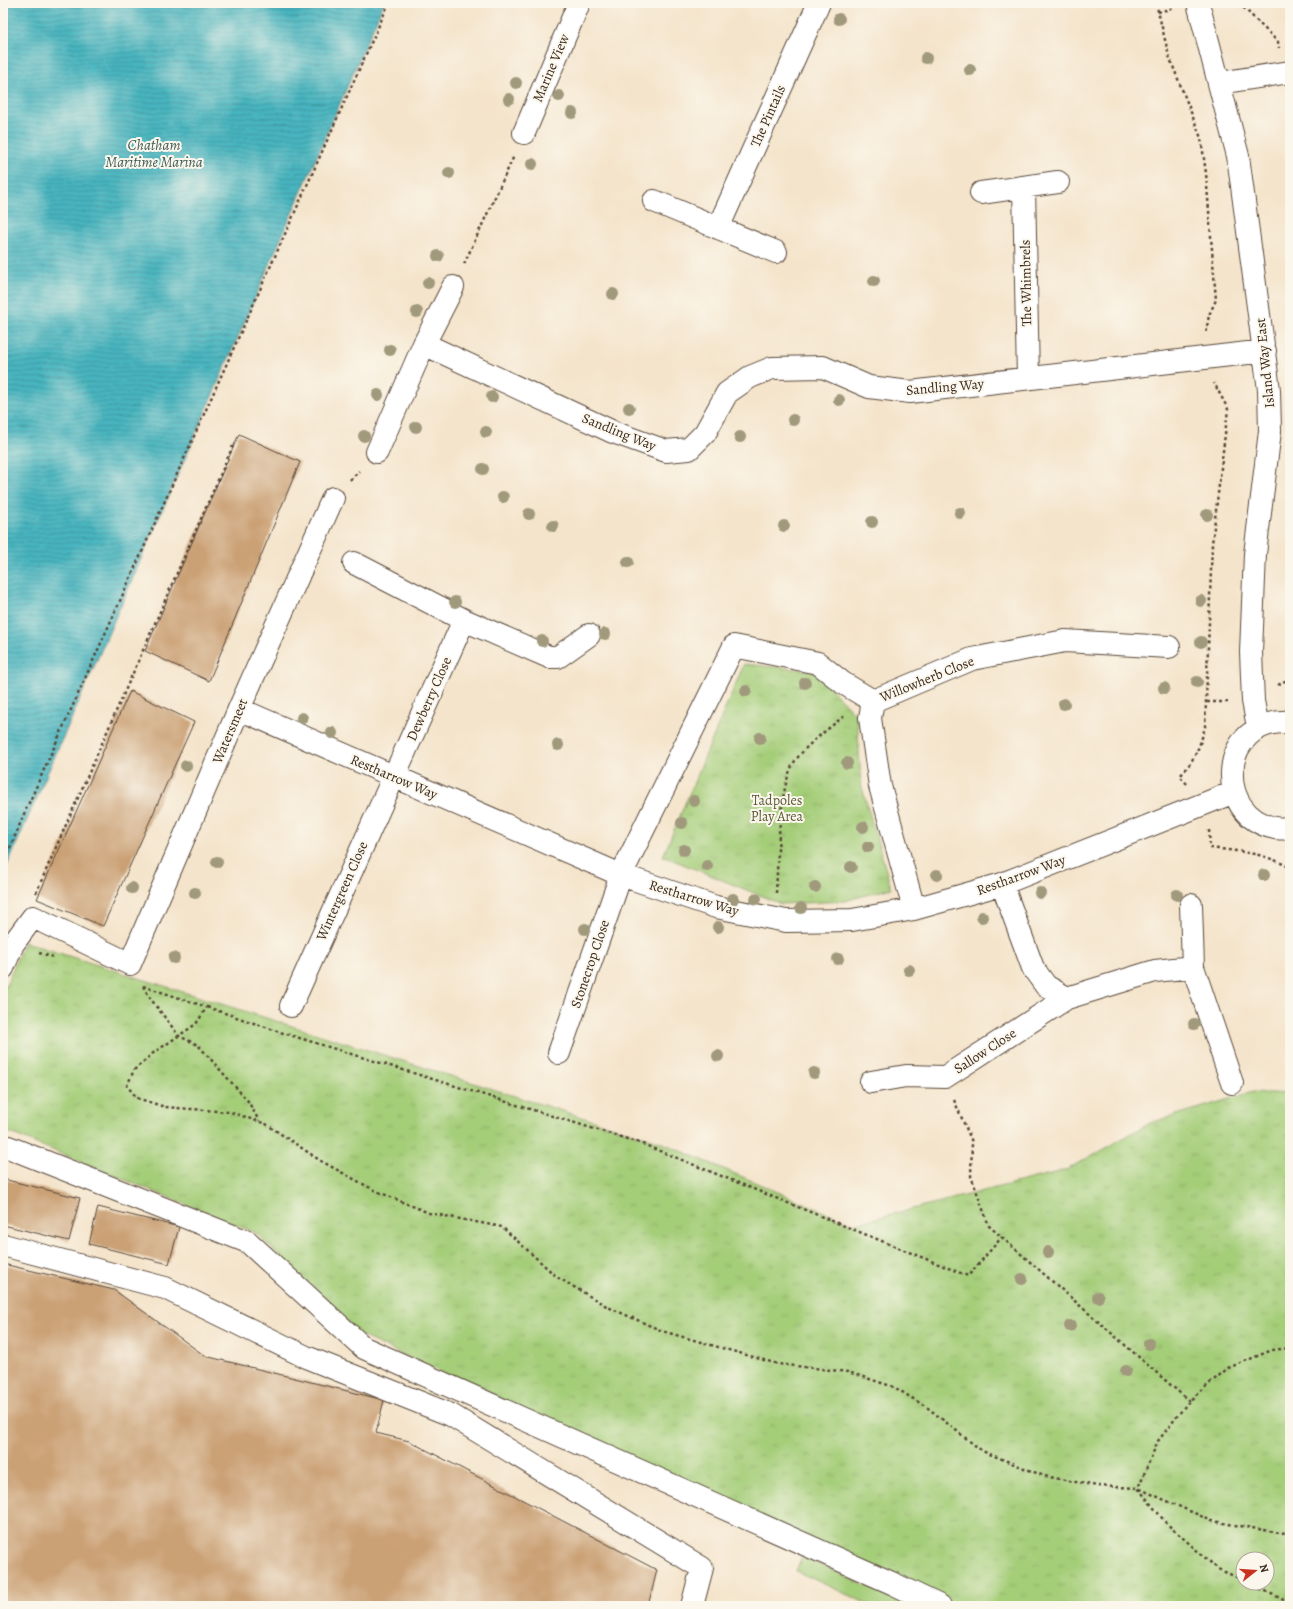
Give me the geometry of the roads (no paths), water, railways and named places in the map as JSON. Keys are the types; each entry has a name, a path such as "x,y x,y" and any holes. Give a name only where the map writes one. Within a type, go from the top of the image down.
{"street":[{"name":"Marine View","path":"524,134 579,3"},
{"name":"The Pintails","path":"718,228 819,3"},
{"name":"Island Way East","path":"1198,3 1238,156 1265,351 1271,415 1255,554 1251,652 1253,701 1258,727"},
{"path":"1219,83 1286,73"},
{"path":"981,193 1058,182"},
{"name":"The Whimbrels","path":"1024,187 1028,378"},
{"path":"654,201 776,252"},
{"path":"377,452 424,344 453,287"},
{"name":"Sandling Way","path":"424,344 613,432 666,450 689,449 705,433 727,393 750,376 772,368 823,367 869,387 910,392 1265,351"},
{"name":"Watersmeet","path":"3,968 13,944 33,918 130,964 333,498"},
{"path":"354,563 464,620 549,656 558,657 589,635"},
{"name":"Dewberry Close","path":"394,777 464,620"},
{"name":"Willowherb Close","path":"914,909 880,786 870,718 873,701 972,659 1065,640 1169,647"},
{"name":"Stonecrop Close","path":"559,1053 621,875 734,646 818,663 843,683 873,701"},
{"name":"Restharrow Way","path":"240,709 621,875 716,907 786,922 852,920 914,909 1002,884 1234,792"},
{"path":"1290,722 1276,721 1258,727 1248,735 1237,750 1231,774 1234,792 1244,810 1258,822 1274,828 1290,828"},
{"name":"Wintergreen Close","path":"291,1006 394,777"},
{"path":"1002,884 1032,968 1046,986 1067,998"},
{"path":"1191,905 1193,967 1232,1083"},
{"name":"Sallow Close","path":"871,1082 906,1076 945,1076 1067,998 1154,971 1193,967"},
{"path":"3,1146 248,1242 364,1348 865,1571 940,1606"},
{"path":"3,1246 165,1288 306,1357 451,1415 702,1568 692,1606"}],"water":[{"name":"Chatham Maritime Marina","path":"3,3 384,3 3,875"}],"park label":[{"name":"Tadpoles Play Area","path":"777,808"}]}
